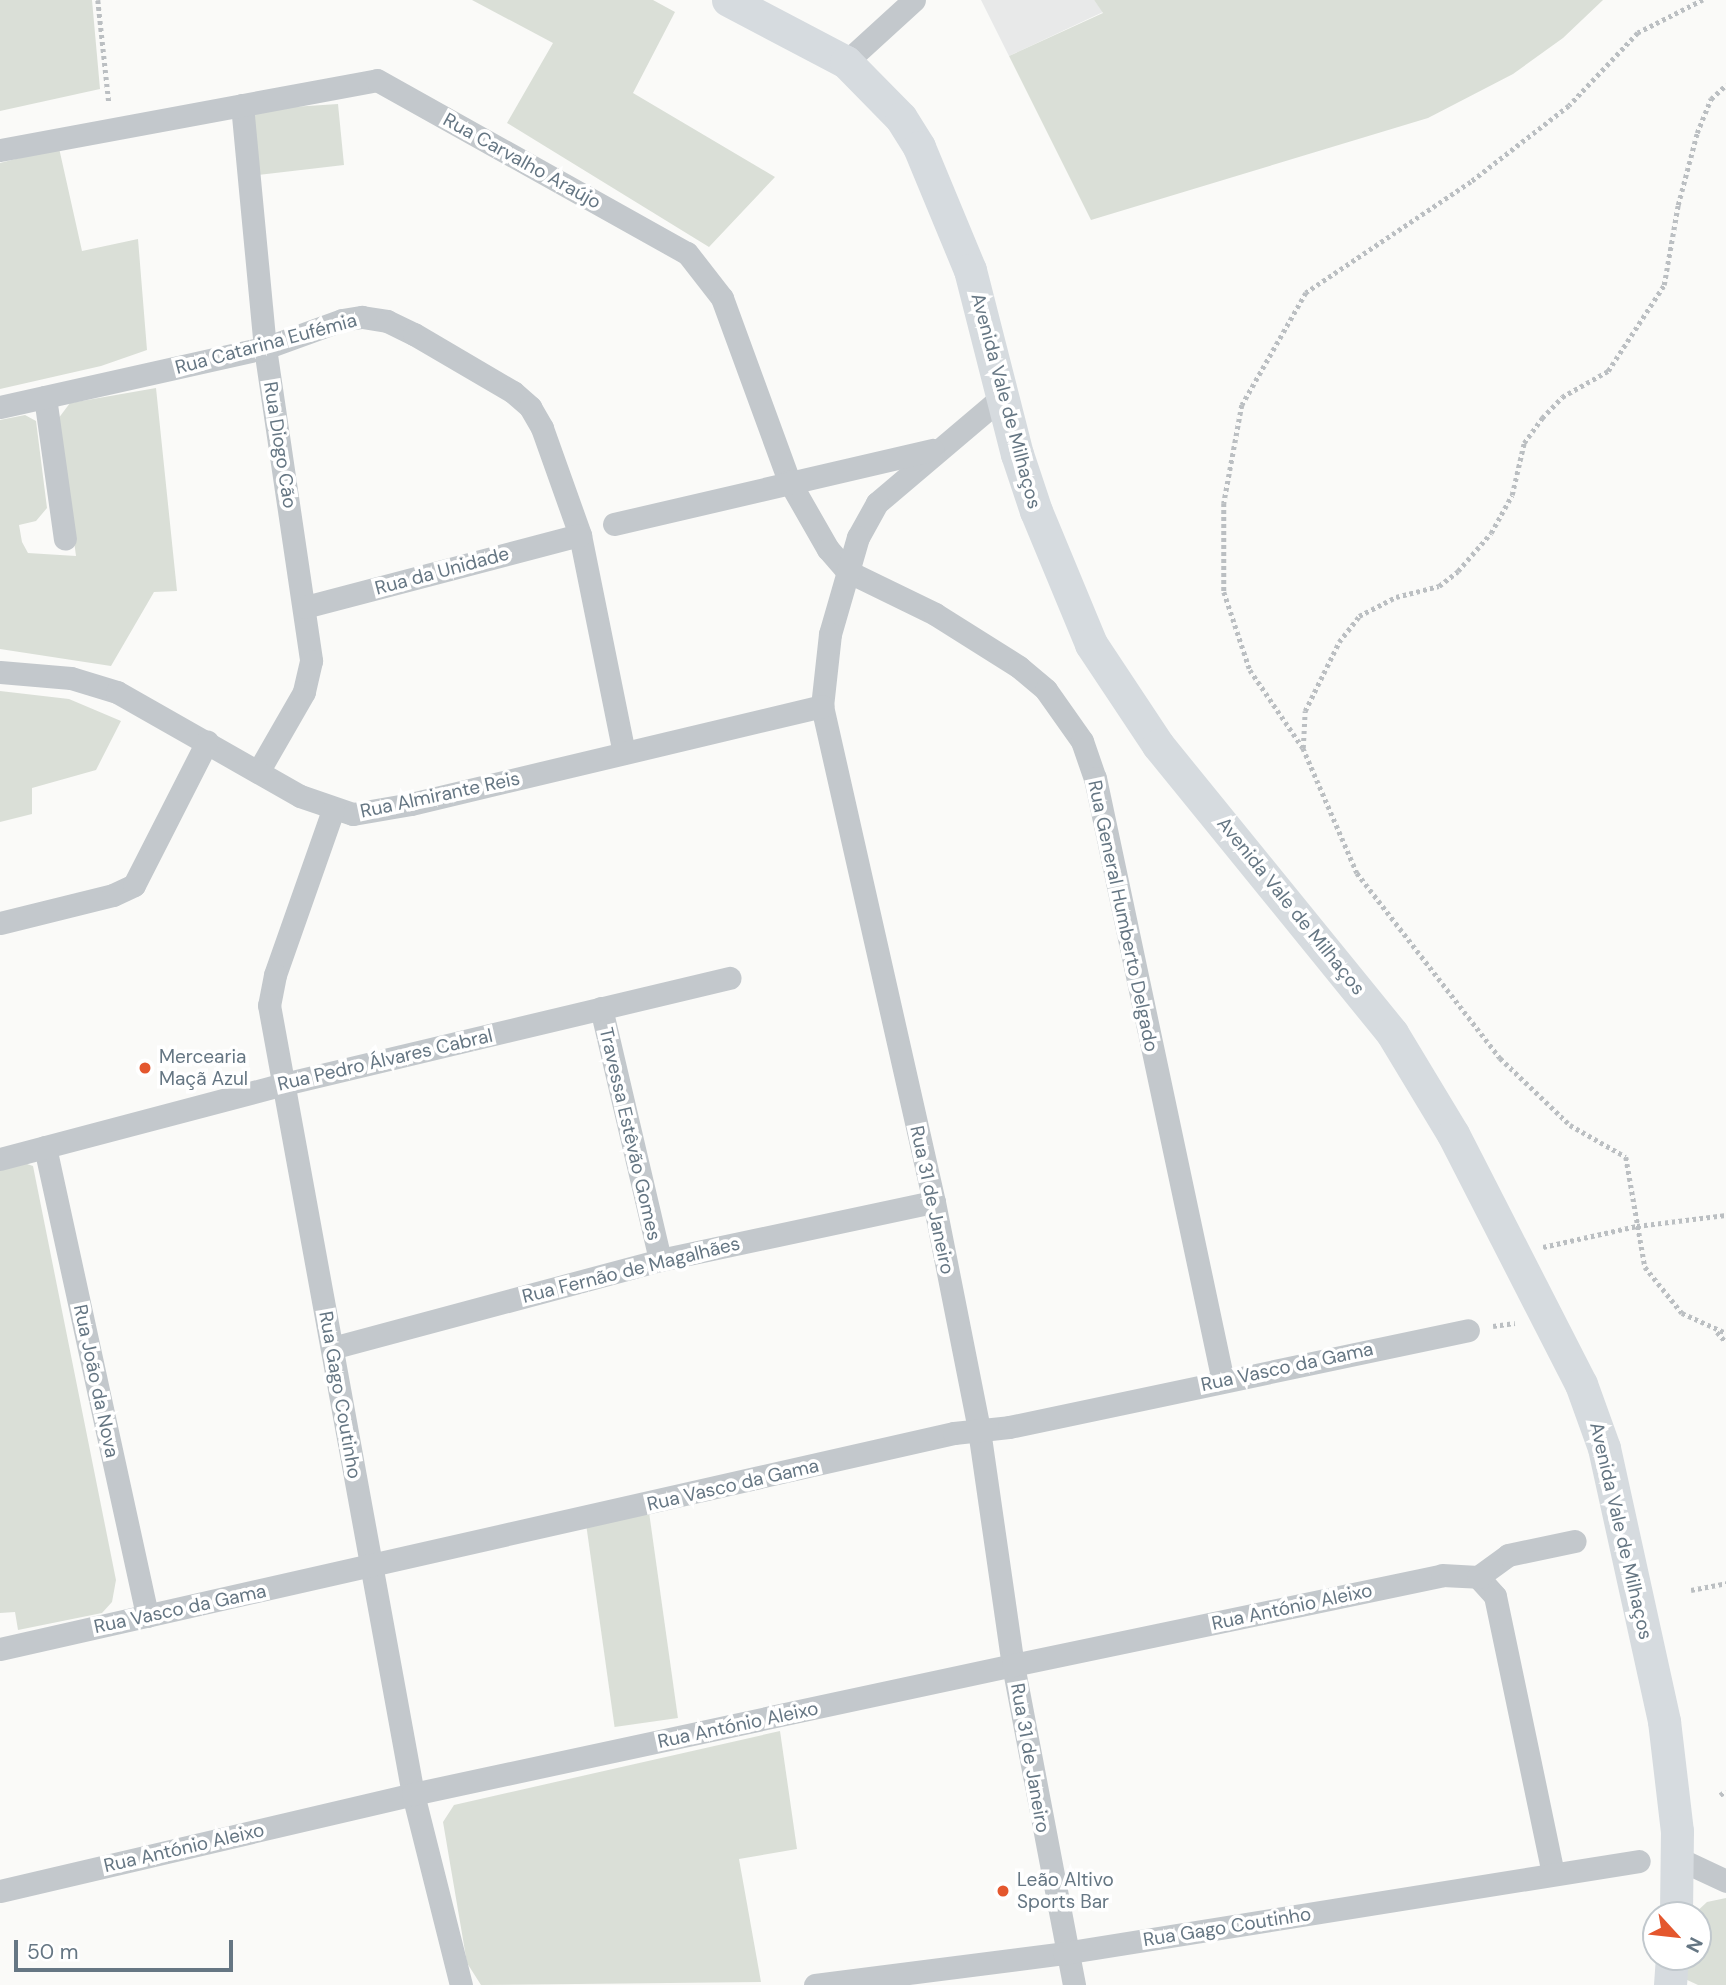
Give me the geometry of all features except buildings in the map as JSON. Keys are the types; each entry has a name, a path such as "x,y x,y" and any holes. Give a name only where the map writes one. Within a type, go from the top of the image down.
{"street":[{"name":"Avenida Vale de Milhaços","path":"728,0 846,62 901,118 940,189 974,282 1002,397 1056,566 1114,684 1158,745 1392,1033 1453,1134 1581,1384 1604,1448 1664,1721 1678,1858 1676,1901"},
{"path":"846,62 914,0"},
{"name":"Rua Carvalho Araújo","path":"0,150 377,80 687,253 722,298 789,481 828,549 847,571"},
{"name":"Rua Diogo Cão","path":"242,104 265,348 305,607 309,677 258,772"},
{"name":"Rua Catarina Eufémia","path":"0,407 265,348 362,317 414,334 502,386 530,407 542,428 580,535 624,753"},
{"path":"45,397 65,539"},
{"name":"Rua 31 de Janeiro","path":"1002,397 936,449 877,503 847,571 824,666 822,706 934,1202 979,1430 1013,1665 1064,1953 1074,1985"},
{"name":"Rua 31 de Janeiro","path":"614,524 789,481 936,449"},
{"name":"Rua da Unidade","path":"305,607 580,535"},
{"name":"Rua General Humberto Delgado","path":"847,571 935,614 1019,667 1046,690 1082,741 1095,778 1223,1381"},
{"name":"Rua Almirante Reis","path":"0,672 71,678 117,692 258,772 333,810 375,812 822,706"},
{"path":"0,923 113,895 134,885 206,742"},
{"name":"Rua Gago Coutinho","path":"333,810 270,996 413,1794 461,1985"},
{"name":"Rua Pedro Álvares Cabral","path":"0,1159 284,1084 730,978"},
{"name":"Travessa Estêvão Gomes","path":"601,1008 660,1260"},
{"name":"Rua João da Nova","path":"45,1147 148,1616"},
{"name":"Rua Fernão de Magalhães","path":"332,1348 660,1260 934,1202"},
{"name":"Rua Vasco da Gama","path":"0,1649 371,1569 979,1430 1468,1330"},
{"path":"1553,1874 1495,1596 1478,1577 1508,1555 1575,1541"},
{"name":"Rua António Aleixo","path":"0,1891 413,1794 1013,1665 1442,1576 1478,1577"},
{"path":"1678,1858 1726,1881"},
{"name":"Rua Gago Coutinho","path":"814,1985 1064,1953 1639,1861"}],"path":[{"path":"98,0 113,128"},
{"path":"1703,0 1638,33 1569,106 1471,182 1306,293 1242,405 1224,503 1224,592 1250,670 1303,748 1357,873 1500,1058 1570,1125 1626,1157 1645,1267 1682,1313 1726,1333"},
{"path":"1303,748 1305,711 1345,633 1359,616 1396,597 1439,586 1458,571 1491,533 1512,495 1524,443 1542,418 1563,397 1608,371 1664,285 1678,205 1697,133 1711,99 1726,85"},
{"path":"1516,1256 1554,1243 1637,1226 1726,1215"},
{"path":"1468,1330 1547,1318"},
{"path":"1715,1330 1726,1342"},
{"path":"1691,1590 1726,1583"},
{"path":"1720,1795 1726,1791"}],"shaded area":[{"path":"0,0 92,0 100,89 0,111"},
{"path":"472,0 653,0 675,12 633,93 775,177 709,247 507,123 553,43"},
{"path":"981,0 1094,0 1103,12 1009,56"},
{"path":"1094,0 1603,0 1563,38 1513,74 1428,118 1091,220 1009,56 1103,13"},
{"path":"338,104 344,165 258,175 250,118 262,109"},
{"path":"59,148 82,251 138,239 147,350 101,366 0,389 0,163"},
{"path":"156,388 177,591 154,592 111,666 0,649 0,420 25,415 36,421 47,508 36,521 19,525 22,542 28,553 76,556 58,419 70,403"},
{"path":"0,691 69,699 121,721 96,770 32,788 32,814 0,822"},
{"path":"21,1162 33,1166 116,1580 112,1602 102,1613 18,1630 15,1612 0,1613 0,1169"},
{"path":"649,1512 678,1718 615,1727 586,1521"},
{"path":"780,1731 797,1849 739,1859 761,1982 481,1985 467,1963 443,1822 454,1805"},
{"path":"1726,1898 1726,1985 1698,1985 1685,1979 1686,1971 1712,1971 1712,1901"}],"place":[{"name":"Mercearia Maçã Azul","path":"145,1068"},
{"name":"Leão Altivo Sports Bar","path":"1003,1891"}]}
